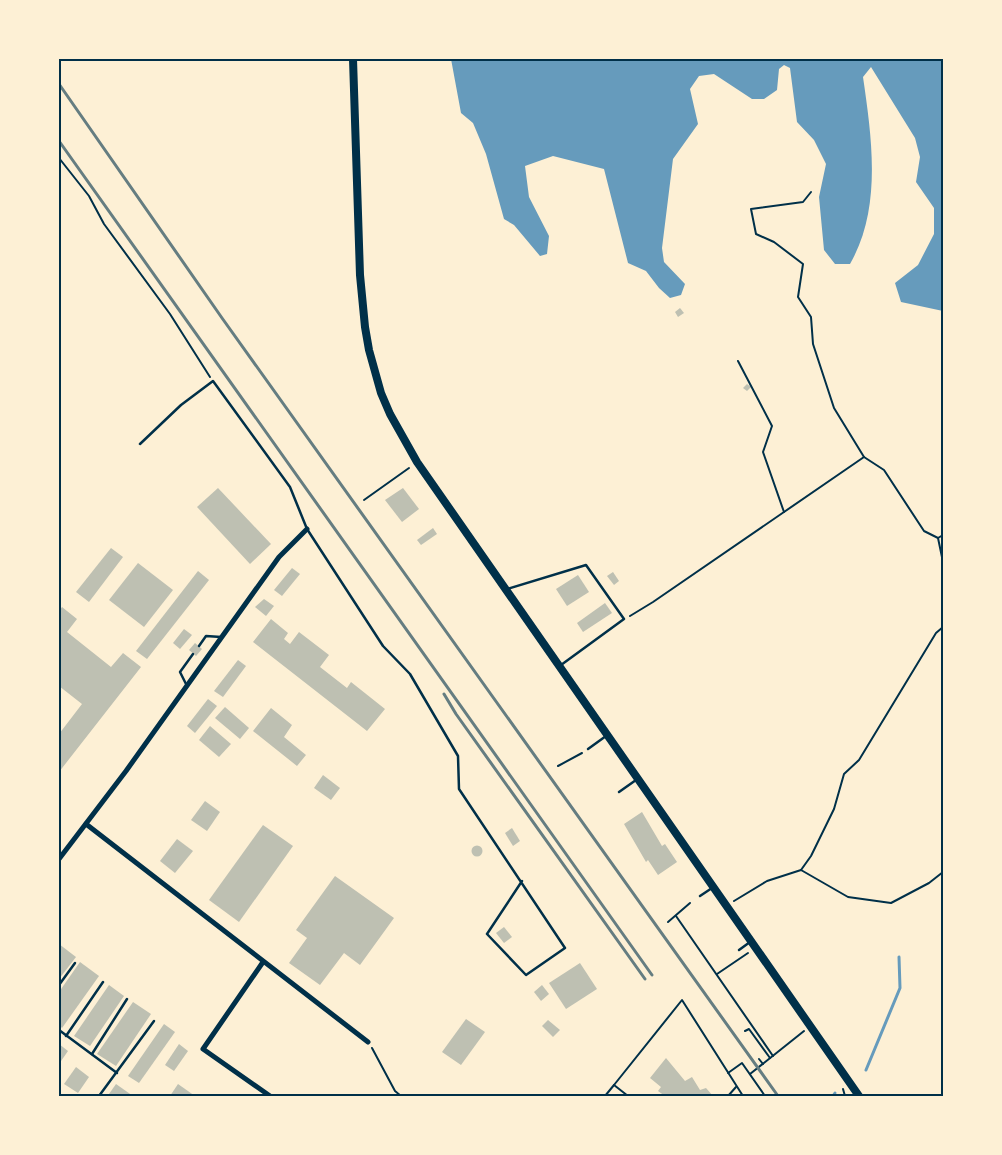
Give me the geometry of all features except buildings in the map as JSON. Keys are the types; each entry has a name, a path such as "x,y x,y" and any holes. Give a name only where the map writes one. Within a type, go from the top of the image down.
{"main road":[{"path":"353,59 360,276 366,335 384,400 417,462 859,1096"}],"street":[{"path":"59,860 279,557 307,529"},
{"path":"86,824 368,1042"},
{"path":"263,962 202,1049 270,1096"}],"lane":[{"path":"140,444 181,406 213,381 290,486 307,529 382,646 410,674 458,756 458,789 522,881 565,948 526,975 487,934 522,881"},
{"path":"506,590 586,565 624,619 559,666"},
{"path":"199,646 206,636 222,637"},
{"path":"186,685 180,672 193,654"},
{"path":"588,749 607,735"},
{"path":"619,792 638,778"},
{"path":"700,896 713,887"},
{"path":"739,950 751,942"},
{"path":"59,985 75,963"},
{"path":"66,1036 103,982"},
{"path":"92,1054 128,999"},
{"path":"99,1096 154,1021"},
{"path":"59,1030 117,1073"}],"path":[{"path":"59,158 89,196 104,224 170,314 213,381"},
{"path":"811,192 803,202 751,209 756,234 774,242 803,264 798,297 811,317 813,344 818,366 834,408 864,457 884,470 924,531 938,538 943,536"},
{"path":"738,361 772,426 763,452 784,512"},
{"path":"624,619 653,602 864,457"},
{"path":"364,500 417,462"},
{"path":"938,538 943,562"},
{"path":"726,906 768,881 801,870 811,856 834,808 844,774 859,760 936,633 943,627"},
{"path":"558,766 588,749"},
{"path":"801,870 848,897 891,903 929,884 943,872"},
{"path":"668,922 690,903"},
{"path":"676,916 773,1056"},
{"path":"716,975 748,953"},
{"path":"605,1096 682,1000 743,1096"},
{"path":"745,1031 749,1029 770,1058"},
{"path":"750,1074 804,1031"},
{"path":"368,1042 395,1091 401,1096"},
{"path":"759,1059 763,1064"},
{"path":"728,1073 742,1063 765,1096"},
{"path":"614,1085 628,1096"},
{"path":"728,1096 736,1086"}],"water":[{"path":"451,59 943,59 943,311 901,302 895,283 918,265 934,234 934,208 916,182 920,157 915,138 871,67 863,77 871,149 871,197 867,220 850,264 835,264 824,250 819,197 826,164 814,140 797,122 790,68 784,65 779,69 777,90 764,99 752,99 714,74 699,76 690,89 698,124 673,159 662,248 664,262 685,284 681,295 670,298 659,288 646,271 628,263 604,169 553,156 525,166 529,197 549,236 547,254 540,256 514,225 504,219 486,154 473,123 461,113"}],"waterway":[{"path":"866,1070 900,988 899,957"}],"railway":[{"path":"59,84 222,318 778,1096"},
{"path":"59,141 652,975"},
{"path":"444,694 456,714 645,979"}]}
